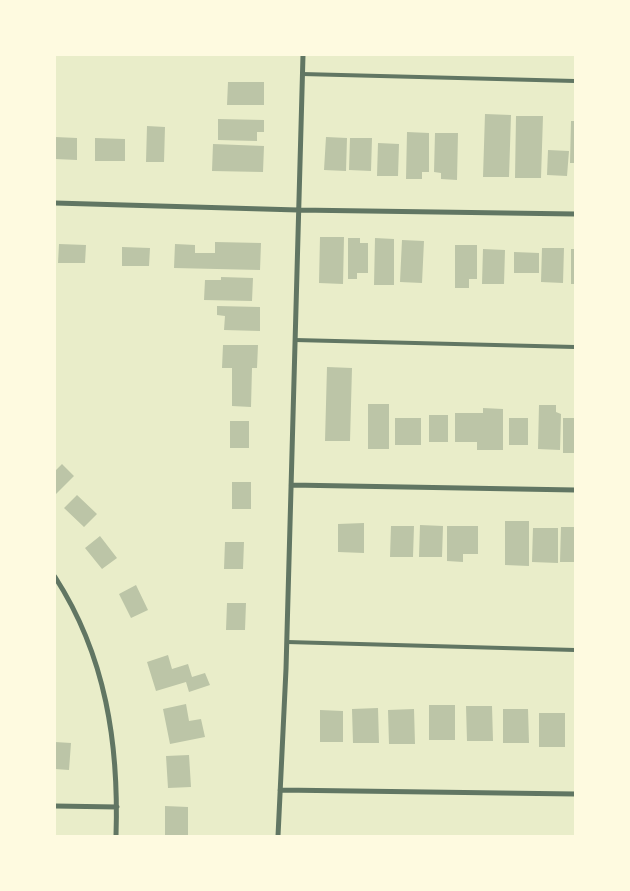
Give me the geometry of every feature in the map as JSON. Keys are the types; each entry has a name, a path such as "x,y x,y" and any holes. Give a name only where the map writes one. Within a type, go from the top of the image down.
{"street":[{"path":"278,836 287,642 303,55"},
{"path":"55,203 298,210 575,214"},
{"path":"291,484 575,490"},
{"path":"55,577 68,597 88,639 101,678 110,717 115,756 116,836"},
{"path":"280,790 575,794"},
{"path":"55,806 117,807"}],"lane":[{"path":"302,74 575,81"},
{"path":"295,340 575,347"},
{"path":"287,642 575,650"}],"building":[{"path":"228,82 264,82 264,105 227,105"},
{"path":"485,114 511,115 509,177 483,177"},
{"path":"516,116 543,116 541,178 515,178"},
{"path":"218,119 264,120 264,132 257,132 257,141 218,140"},
{"path":"571,121 575,121 575,163 570,163"},
{"path":"147,126 165,127 164,162 146,162"},
{"path":"407,132 429,133 429,172 422,172 422,179 406,179"},
{"path":"435,133 458,133 457,180 441,179 441,173 434,172"},
{"path":"55,137 77,138 77,160 55,159"},
{"path":"326,137 347,138 346,171 324,170"},
{"path":"95,138 125,139 125,161 95,161"},
{"path":"350,138 372,138 371,171 349,170"},
{"path":"378,143 399,144 398,176 377,176"},
{"path":"213,144 264,146 263,172 212,171"},
{"path":"548,150 569,151 567,176 547,175"},
{"path":"320,237 344,237 343,284 319,283"},
{"path":"348,238 360,238 360,243 368,243 368,273 357,273 357,279 348,279"},
{"path":"375,238 394,239 394,285 374,285"},
{"path":"402,240 424,241 422,283 400,282"},
{"path":"215,242 261,243 260,270 174,268 175,244 195,245 195,253 215,253"},
{"path":"59,244 86,245 85,263 58,263"},
{"path":"455,245 477,245 477,279 469,279 469,288 455,288"},
{"path":"122,247 150,248 149,266 122,266"},
{"path":"542,248 564,248 563,283 541,282"},
{"path":"483,249 505,250 504,284 482,284"},
{"path":"571,249 575,249 575,284 571,284"},
{"path":"514,252 539,253 539,273 514,273"},
{"path":"221,277 253,278 252,301 204,300 205,280 221,280"},
{"path":"217,306 260,307 260,331 224,330 225,316 217,315"},
{"path":"223,345 258,345 257,368 252,368 251,407 232,406 232,368 222,368"},
{"path":"327,367 352,368 350,441 325,441"},
{"path":"368,404 389,404 389,449 368,449"},
{"path":"539,405 556,405 556,412 561,414 560,450 538,449"},
{"path":"483,408 503,409 503,450 477,450 477,442 455,442 455,413 483,413"},
{"path":"429,415 448,415 448,442 429,442"},
{"path":"395,418 421,418 421,445 395,445"},
{"path":"509,418 528,418 528,445 509,445"},
{"path":"563,418 575,418 575,453 563,453"},
{"path":"230,421 249,421 249,448 230,448"},
{"path":"62,464 74,476 55,495 55,468 56,470"},
{"path":"232,482 251,482 251,509 232,509"},
{"path":"77,495 97,514 84,527 64,508"},
{"path":"505,521 529,521 529,566 505,565"},
{"path":"364,523 364,553 338,552 338,524"},
{"path":"420,525 443,526 442,557 419,557"},
{"path":"391,526 414,526 413,557 390,557"},
{"path":"447,526 478,526 478,554 463,554 463,562 447,561"},
{"path":"561,527 575,527 575,562 560,562"},
{"path":"533,528 558,528 558,563 532,562"},
{"path":"100,536 117,558 102,569 85,548"},
{"path":"225,542 244,542 243,569 224,569"},
{"path":"136,585 148,610 131,618 119,594"},
{"path":"227,603 246,603 245,630 226,630"},
{"path":"168,655 172,669 188,664 192,677 205,673 210,685 189,692 186,682 156,691 147,662"},
{"path":"186,704 189,721 201,719 205,737 170,744 163,709"},
{"path":"429,705 455,705 455,740 429,740"},
{"path":"466,706 492,706 493,741 467,741"},
{"path":"378,708 379,743 353,743 352,709"},
{"path":"414,709 415,744 389,744 388,710"},
{"path":"503,709 528,709 529,743 503,743"},
{"path":"320,710 343,711 343,742 320,742"},
{"path":"539,713 565,713 565,747 539,747"},
{"path":"55,742 71,743 69,770 55,769"},
{"path":"189,755 191,787 168,788 166,756"},
{"path":"165,806 188,807 188,836 165,836"}]}
